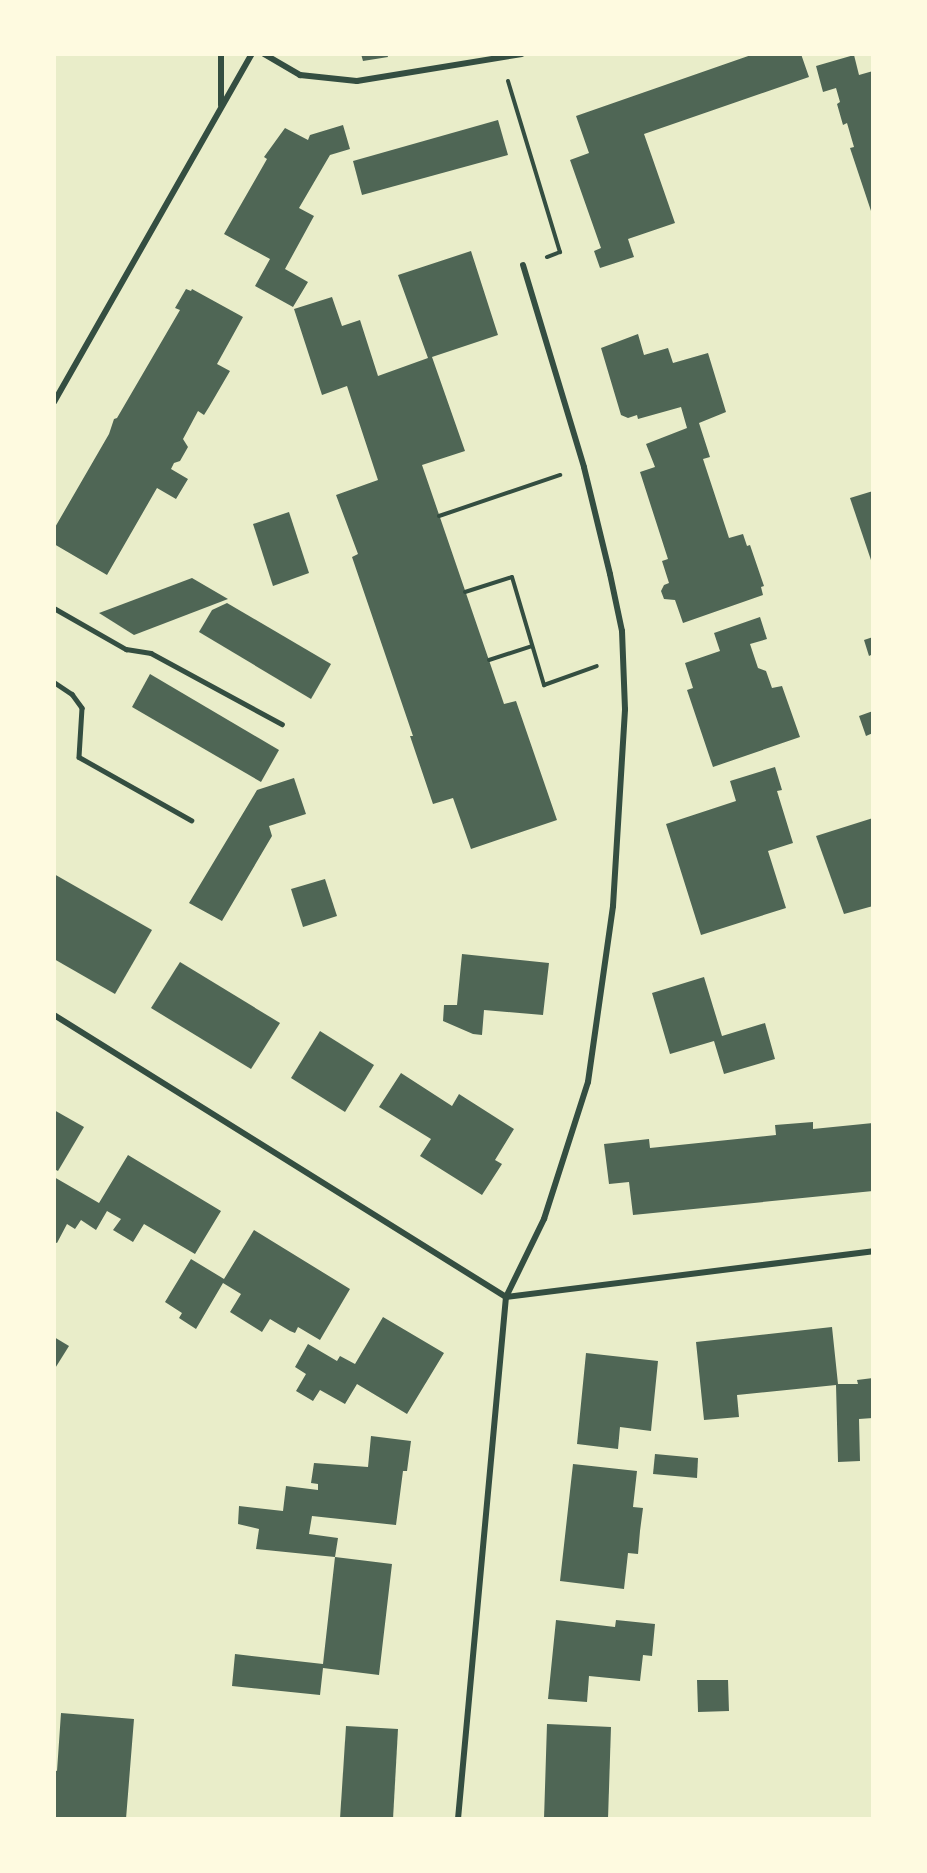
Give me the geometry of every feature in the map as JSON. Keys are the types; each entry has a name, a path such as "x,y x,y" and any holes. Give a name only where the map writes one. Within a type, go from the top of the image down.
{"street":[{"path":"221,54 221,106"},
{"path":"54,402 252,54"},
{"path":"264,54 300,75 357,81 522,54"},
{"path":"458,1819 507,1297 544,1219 588,1082 613,906 625,709 622,631 584,467 523,264"},
{"path":"54,1015 507,1297 873,1251"}],"lane":[{"path":"54,608 126,649 151,653 282,724"},
{"path":"54,682 72,694 82,708 79,757 191,820"}],"path":[{"path":"500,58 560,252 523,264"},
{"path":"439,516 584,467"},
{"path":"465,592 512,577 544,685 623,657"},
{"path":"489,660 532,646"}],"building":[{"path":"361,54 387,54 388,57 363,61"},
{"path":"754,54 801,54 809,77 644,134 675,223 628,239 634,257 600,268 594,251 601,248 570,160 589,153 576,116"},
{"path":"854,55 859,75 873,71 872,214 850,148 854,147 847,123 843,125 837,104 840,102 836,88 823,92 816,66"},
{"path":"498,120 508,155 362,195 353,161"},
{"path":"343,125 350,149 330,155 299,208 314,216 285,269 308,282 293,307 255,286 270,259 224,234 267,159 264,157 285,128 308,140 310,135"},
{"path":"471,251 498,335 432,357 465,451 422,465 504,704 516,701 557,820 471,849 453,798 433,804 410,736 413,736 352,557 358,554 336,495 378,480 347,386 322,395 294,309 332,297 342,326 360,320 378,376 428,358 398,275"},
{"path":"186,289 191,291 192,289 243,317 217,364 230,371 204,415 198,411 183,439 188,447 180,461 174,463 171,469 188,479 176,499 157,488 107,575 54,544 54,529 109,434 114,419 117,418 180,310 175,308"},
{"path":"638,334 644,355 668,348 673,363 708,353 726,412 699,423 710,457 703,459 729,538 743,534 747,546 750,545 764,586 761,587 763,595 683,623 675,600 664,599 661,591 664,585 669,583 662,561 668,559 640,472 655,467 646,444 687,428 681,407 638,419 637,415 628,418 621,415 601,348"},
{"path":"873,491 873,566 850,498"},
{"path":"289,512 309,573 273,586 253,524"},
{"path":"192,578 228,599 134,635 99,613"},
{"path":"227,603 331,664 311,699 199,632 212,610"},
{"path":"760,617 767,639 750,644 758,668 766,671 772,688 782,686 800,737 713,767 687,690 693,688 685,663 720,651 714,633"},
{"path":"873,637 873,654 869,656 864,640"},
{"path":"150,674 279,750 261,782 132,707"},
{"path":"873,711 873,733 866,736 859,716"},
{"path":"775,767 782,790 777,791 793,843 768,851 786,908 701,935 666,824 736,801 730,781"},
{"path":"294,778 306,814 269,826 272,836 222,921 189,903 257,790"},
{"path":"873,818 873,906 844,914 816,836"},
{"path":"54,874 152,930 115,994 54,959"},
{"path":"325,879 337,916 303,927 291,889"},
{"path":"462,954 549,963 543,1015 484,1010 482,1035 473,1034 443,1021 444,1005 457,1005"},
{"path":"180,962 280,1023 251,1069 151,1008"},
{"path":"704,977 722,1036 765,1023 775,1059 724,1074 714,1041 670,1054 652,993"},
{"path":"320,1031 374,1065 345,1112 291,1078"},
{"path":"401,1073 452,1106 459,1094 514,1129 495,1160 502,1164 482,1195 420,1156 431,1139 379,1107"},
{"path":"54,1110 84,1127 58,1171 54,1169"},
{"path":"813,1122 813,1129 873,1123 873,1191 633,1215 629,1182 609,1184 604,1144 649,1139 650,1148 776,1135 775,1125"},
{"path":"128,1155 221,1211 195,1254 144,1224 133,1242 113,1230 121,1219 107,1211 96,1230 81,1220 75,1229 67,1224 57,1243 54,1242 56,1218 54,1177 99,1203"},
{"path":"254,1230 350,1289 320,1340 298,1327 295,1333 270,1319 262,1332 230,1312 241,1294 223,1283 196,1329 179,1318 182,1313 165,1302 191,1259 224,1279"},
{"path":"383,1317 444,1353 407,1414 357,1384 345,1404 320,1390 313,1401 296,1391 306,1374 295,1367 308,1344 337,1361 340,1356 355,1364"},
{"path":"832,1327 838,1384 858,1384 857,1380 873,1378 873,1418 859,1419 860,1461 838,1462 836,1385 737,1395 739,1417 704,1420 696,1342"},
{"path":"54,1337 69,1346 54,1370"},
{"path":"586,1353 658,1361 651,1431 620,1427 618,1449 577,1444"},
{"path":"371,1436 411,1441 407,1471 403,1471 396,1525 312,1516 309,1534 338,1538 335,1557 256,1549 259,1529 238,1524 239,1506 283,1511 286,1486 318,1490 318,1484 311,1483 314,1463 368,1467"},
{"path":"655,1454 698,1458 697,1478 653,1474"},
{"path":"573,1464 637,1471 633,1507 643,1508 638,1554 628,1553 624,1589 560,1581"},
{"path":"335,1557 392,1564 379,1675 323,1668 320,1695 232,1686 235,1654 323,1664"},
{"path":"556,1620 615,1627 616,1620 655,1624 652,1656 643,1655 640,1681 589,1676 587,1702 548,1699"},
{"path":"697,1680 728,1680 729,1711 698,1712"},
{"path":"61,1713 134,1719 126,1819 54,1819 54,1770 57,1771"},
{"path":"547,1724 611,1727 608,1819 544,1819"},
{"path":"346,1726 398,1729 393,1819 340,1819"}]}
